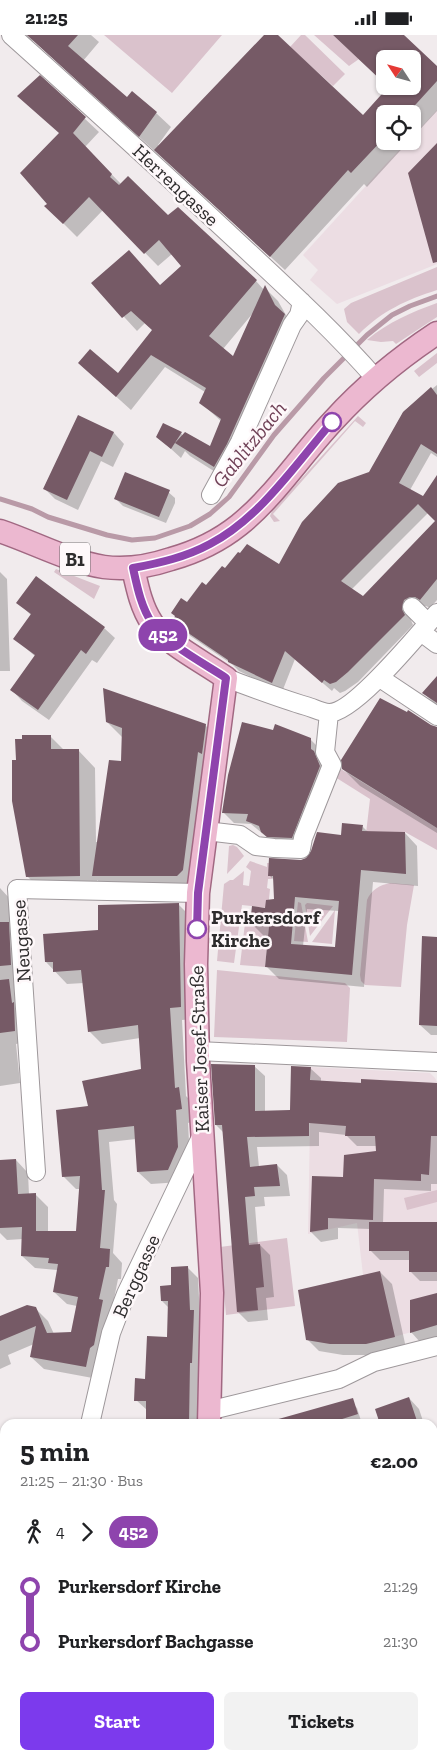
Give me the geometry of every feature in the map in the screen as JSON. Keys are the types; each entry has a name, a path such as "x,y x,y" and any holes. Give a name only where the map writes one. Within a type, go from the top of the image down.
{"main road":[{"name":"B1","path":"0,531 92,564 113,567 133,568 162,562 199,550 239,525 268,497 332,422 376,379 437,333"},
{"path":"133,568 140,598 151,622 163,635 226,678"},
{"name":"Kaiser Josef-Straße","path":"208,1417 212,1293 202,1135 196,965 198,893 226,678"}],"street":[{"name":"Herrengasse","path":"11,35 155,164 302,302 339,337 376,379"},
{"path":"211,495 243,434 292,325 299,315 302,302"},
{"path":"412,607 429,622 437,644"},
{"path":"226,678 275,697 329,713 340,709 380,678 429,622"},
{"path":"380,678 437,716"},
{"path":"206,831 240,835 256,846 301,849 303,838 332,765 325,752 329,713"},
{"name":"Neugasse","path":"36,1172 18,889 198,893"},
{"path":"198,1051 437,1062"},
{"name":"Berggasse","path":"91,1419 111,1333 126,1295 202,1135"},
{"path":"208,1417 339,1379 374,1362 437,1346"}],"shaded area":[{"path":"104,35 222,35 172,93"},
{"path":"301,35 305,35 345,74 333,86 290,47"},
{"path":"314,35 333,35 359,59 349,66"},
{"path":"437,110 437,264 337,304 310,280 318,270 303,255 399,150 421,150 421,127"},
{"path":"437,267 437,290 395,307 359,334 347,322 344,309 351,303"},
{"path":"437,303 437,317 396,344 393,341 367,340 400,318"},
{"path":"437,353 437,363 419,377 414,371"},
{"path":"358,416 366,423 363,427 355,421 273,514 280,521 274,522 270,516 272,511"},
{"path":"56,569 100,586 94,599 54,572"},
{"path":"339,768 437,828 437,850 405,832 388,832 364,851 370,799 335,777"},
{"path":"233,845 244,856 227,874 229,846"},
{"path":"250,861 267,867 267,863 273,863 272,879 268,879 267,888 270,889 268,908 242,905 234,963 217,961 224,884 233,880 244,871 243,885 249,886 251,871 246,867"},
{"path":"390,883 414,885 407,925 401,987 365,985 361,981 360,975 367,900 376,889"},
{"path":"298,902 301,903 308,942 294,941"},
{"path":"307,903 333,906 310,936 305,905"},
{"path":"335,910 332,944 312,942"},
{"path":"245,923 269,926 265,967 240,965"},
{"path":"217,970 345,983 350,988 347,1042 214,1037"},
{"path":"311,1067 430,1073 437,1082 437,1325 379,1341 363,1275 357,1223 308,1234"},
{"path":"437,1190 437,1202 407,1210 404,1198"},
{"path":"287,1238 295,1306 226,1315 220,1247"}],"building":[{"path":"27,35 78,35 68,46 127,97 132,91 157,112 139,137"},
{"path":"264,35 278,35 363,115 381,95 421,95 421,51 437,66 437,81 415,105 376,105 376,147 351,173 348,170 270,257 154,150"},
{"path":"333,35 404,35 420,50 376,50 376,76"},
{"path":"40,75 86,117 73,133 112,174 110,177 119,185 128,176 168,215 178,207 257,280 209,336 233,356 265,285 275,305 285,314 227,444 214,467 175,443 185,432 210,446 221,419 199,403 206,388 151,355 116,397 78,363 90,349 118,373 152,330 131,311 122,318 91,283 129,250 160,285 181,266 159,240 144,254 89,197 63,224 44,206 47,204 20,173 59,133 17,96"},
{"path":"437,143 437,262 433,263 408,173"},
{"path":"431,387 437,395 437,454 421,444 399,483 423,496 437,475 437,579 420,600 410,597 404,600 402,609 405,615 348,672 336,682 330,684 324,680 322,683 285,651 272,683 228,662 228,660 172,622 175,616 171,613 181,598 187,602 202,582 206,585 222,566 225,568 247,544 279,564 302,522 338,483 369,472 403,412","holes":["418,504 435,521 363,596 341,581"]},
{"path":"78,415 114,432 102,457 90,451 67,500 43,489"},
{"path":"163,423 182,432 171,449 156,437"},
{"path":"125,472 170,490 159,517 114,499"},
{"path":"36,576 105,627 86,654 81,650 38,710 10,690 35,655 13,639 31,614 16,603"},
{"path":"437,676 437,703 422,693"},
{"path":"103,688 206,724 202,754 198,752 183,870 177,876 92,876 109,760 121,761 122,728 106,722"},
{"path":"380,698 407,712 408,710 437,727 437,828 342,769 341,760"},
{"path":"242,722 273,730 275,724 311,738 311,749 314,751 320,766 292,838 267,837 261,832 259,826 246,821 248,814 222,813 228,775"},
{"path":"22,735 51,735 51,749 79,749 80,876 26,877 12,801 12,760 16,760 15,739 22,739"},
{"path":"342,823 363,825 362,831 405,832 406,874 361,870 352,975 265,967 269,926 250,924 252,906 265,908 266,900 274,899 273,876 268,876 269,858 301,860 306,858 311,851 317,832 341,835","holes":["295,897 339,901 335,947 291,944"]},
{"path":"179,903 181,1007 170,1008 175,1088 179,1087 182,1109 176,1110 178,1147 168,1170 137,1172 134,1126 98,1130 102,1190 105,1190 100,1248 110,1249 109,1267 106,1267 99,1299 103,1300 94,1345 90,1348 86,1367 30,1357 36,1326 0,1341 0,1316 27,1305 36,1307 47,1333 71,1332 78,1297 53,1292 58,1264 48,1263 49,1258 21,1256 22,1227 0,1228 0,1160 16,1159 18,1194 36,1193 36,1231 76,1231 80,1176 62,1177 56,1110 88,1106 82,1081 141,1069 138,1025 88,1032 81,970 53,972 53,962 45,962 43,934 98,930 98,905"},
{"path":"0,922 9,922 11,965 0,966"},
{"path":"422,936 437,937 437,1026 419,1025"},
{"path":"9,979 12,1003 14,1002 15,1031 0,1033 0,980"},
{"path":"211,1064 255,1065 255,1111 290,1110 291,1066 311,1067 310,1080 361,1083 361,1079 437,1083 437,1136 431,1136 429,1175 421,1174 421,1181 374,1179 373,1220 328,1218 328,1229 310,1232 312,1176 343,1177 344,1155 376,1151 375,1136 345,1136 346,1126 309,1123 309,1136 247,1137 250,1167 277,1164 280,1186 254,1187 255,1196 245,1197 249,1245 260,1244 264,1287 256,1288 258,1310 237,1312 222,1125 215,1125"},
{"path":"369,1222 437,1222 437,1272 409,1272 409,1251 369,1251"},
{"path":"188,1266 190,1310 194,1310 192,1363 190,1363 189,1419 146,1419 146,1401 134,1401 135,1378 145,1379 147,1336 167,1337 168,1301 161,1301 160,1286 171,1285 171,1267"},
{"path":"380,1271 395,1337 366,1344 330,1344 306,1340 298,1290"},
{"path":"437,1293 437,1325 410,1333 410,1300"},
{"path":"409,1397 416,1419 378,1419 375,1409"},
{"path":"353,1398 358,1414 342,1419 279,1419"}],"waterway":[{"name":"Gablitzbach","path":"0,499 32,509 48,517 107,535 132,540 155,538 190,526 210,514 229,497 274,435 324,378 367,335 392,315 437,296"}],"bus line":[{"name":"452","path":"197,929 198,893 226,678 163,635 151,622 140,598 133,568 162,562 199,550 239,525 263,502 332,422"}],"place":[{"name":"Purkersdorf Kirche","path":"197,929"}]}
